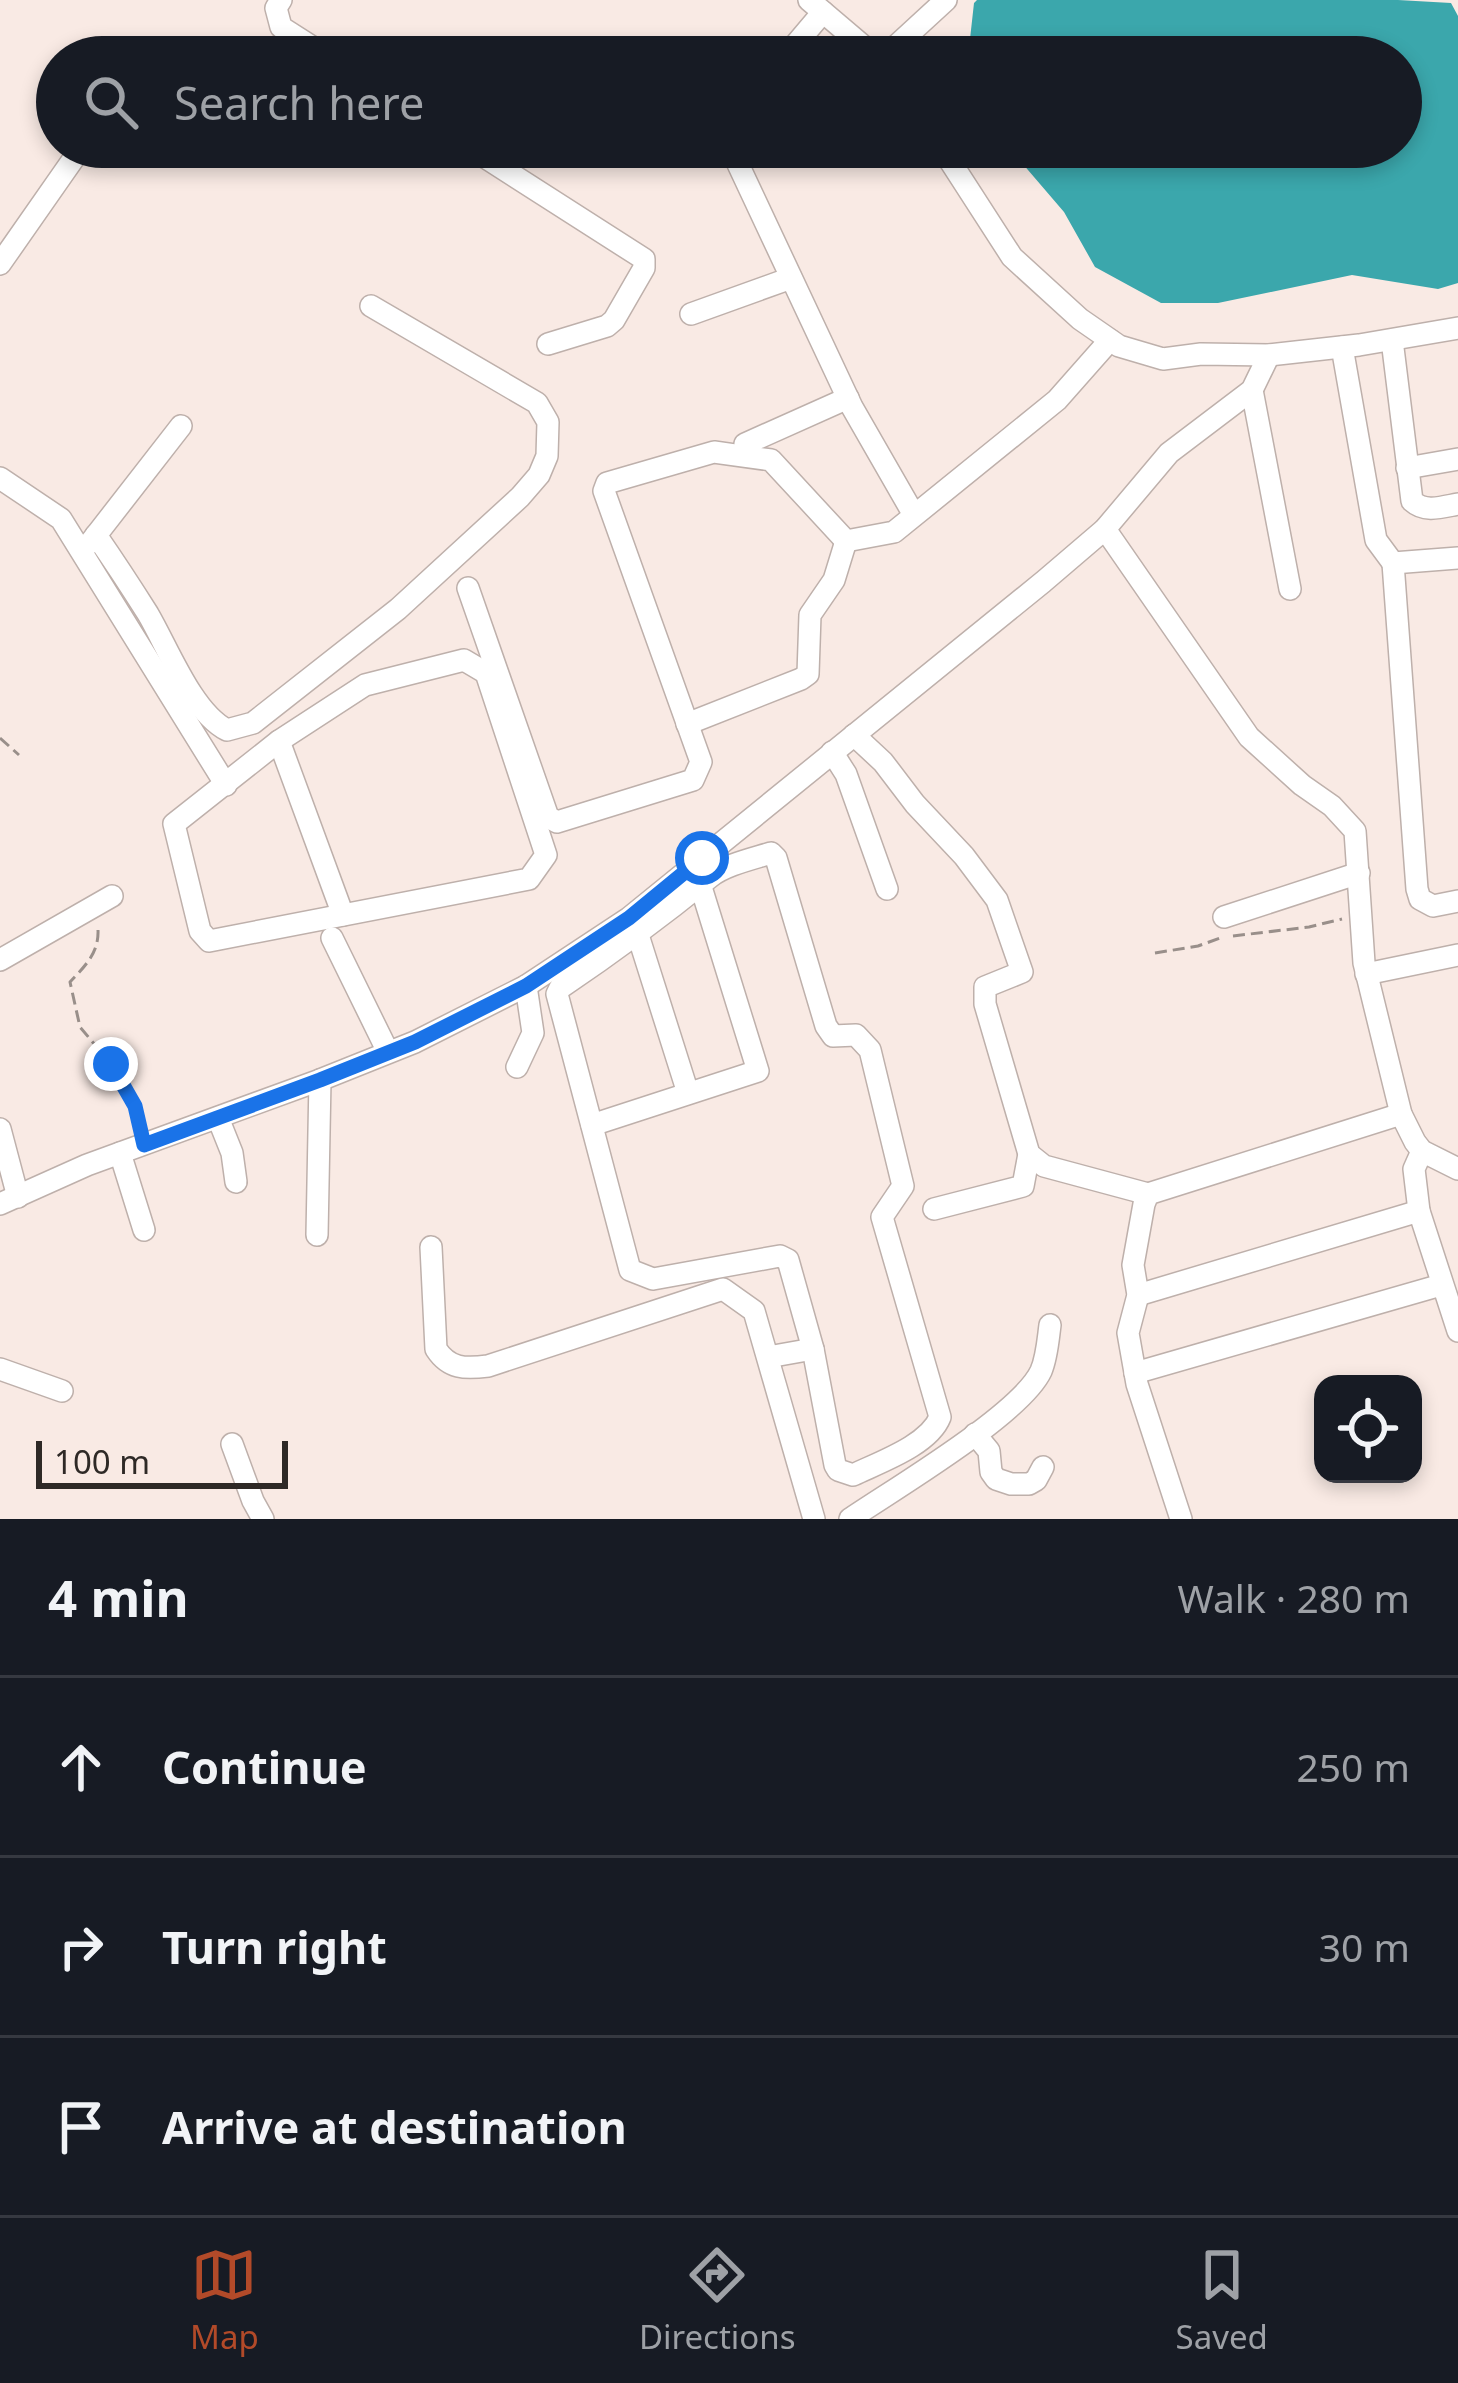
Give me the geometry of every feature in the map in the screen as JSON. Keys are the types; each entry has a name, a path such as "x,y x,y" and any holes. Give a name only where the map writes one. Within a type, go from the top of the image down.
{"street":[{"path":"281,0 276,8 281,27 295,36"},
{"path":"904,36 946,0"},
{"path":"798,36 816,6 854,36"},
{"path":"0,264 67,168"},
{"path":"502,168 644,259 644,268 614,320 548,344"},
{"path":"740,168 848,398 914,515"},
{"path":"955,168 1012,257 1079,319 1119,346 1163,359 1201,354 1269,356 1458,328"},
{"path":"691,314 791,278"},
{"path":"0,478 89,544 151,619 196,700 215,724 226,730 253,723 398,609 520,497 539,475 547,456 548,422 537,404 370,306"},
{"path":"846,542 894,532 1057,400 1110,340"},
{"path":"1392,340 1412,501 1419,508 1458,504"},
{"path":"1342,347 1376,540 1393,563 1417,889 1420,899 1433,906 1458,901"},
{"path":"0,1129 9,1201 87,1165 388,1052 526,986 629,918 1043,582 1105,529 1169,453 1252,390 1269,356"},
{"path":"1252,390 1290,590"},
{"path":"745,443 848,398"},
{"path":"89,544 182,426"},
{"path":"468,588 548,817 557,822 693,780 700,762 604,490 607,483 714,452 771,460 846,542"},
{"path":"1407,469 1458,459"},
{"path":"1105,529 1249,737 1355,831 1366,974 1401,1114 1422,1150 1458,1169"},
{"path":"687,724 808,674 810,615 834,580 846,542"},
{"path":"89,544 226,785"},
{"path":"1393,563 1458,558"},
{"path":"464,659 486,673 545,855 530,879 208,940 200,932 175,824 279,741 365,686 464,659"},
{"path":"854,735 883,762 997,900 1022,972 985,987 1030,1154 1023,1186 934,1209"},
{"path":"279,741 343,915"},
{"path":"832,752 846,775 886,889"},
{"path":"771,853 826,1026 833,1036 856,1035 870,1050 903,1186 882,1217 940,1417 935,1430 922,1440 853,1475 835,1466 813,1349 788,1260 780,1256 653,1280 629,1270 557,994 638,935 712,874 771,853"},
{"path":"1224,917 1359,873"},
{"path":"592,1125 758,1071 701,887"},
{"path":"0,960 102,901"},
{"path":"638,935 688,1093"},
{"path":"332,938 388,1052"},
{"path":"1366,974 1458,955"},
{"path":"517,1067 533,1034 526,986"},
{"path":"317,1235 320,1080"},
{"path":"1030,1154 1044,1166 1148,1194 1401,1114"},
{"path":"218,1118 232,1154 236,1182"},
{"path":"1422,1150 1414,1169 1419,1211 1458,1331"},
{"path":"120,1154 144,1230"},
{"path":"1148,1194 1133,1265 1138,1295 1128,1333 1135,1372 1181,1519"},
{"path":"1138,1295 1419,1211"},
{"path":"431,1247 436,1349 457,1368 488,1366 723,1288 754,1311 814,1519"},
{"path":"1135,1372 1441,1285"},
{"path":"850,1519 976,1434 1032,1386 1043,1368 1051,1325"},
{"path":"768,1357 813,1349"},
{"path":"0,1369 62,1390"},
{"path":"976,1434 989,1451 996,1479 1029,1484 1043,1467"},
{"path":"232,1444 263,1519"}],"path":[{"path":"0,738 19,755"},
{"path":"102,901 98,941 90,961 70,982 80,1027 111,1064 135,1106 144,1145"},
{"path":"1155,953 1360,914"}],"water":[{"path":"974,3 1451,3 1458,16 1458,283 1438,289 1352,275 1218,303 1161,303 1095,267 1064,212 1026,168 1422,168 1422,36 970,36"}],"route":[{"path":"111,1064 135,1106 144,1145 415,1042 526,986 629,918 702,858"}]}
